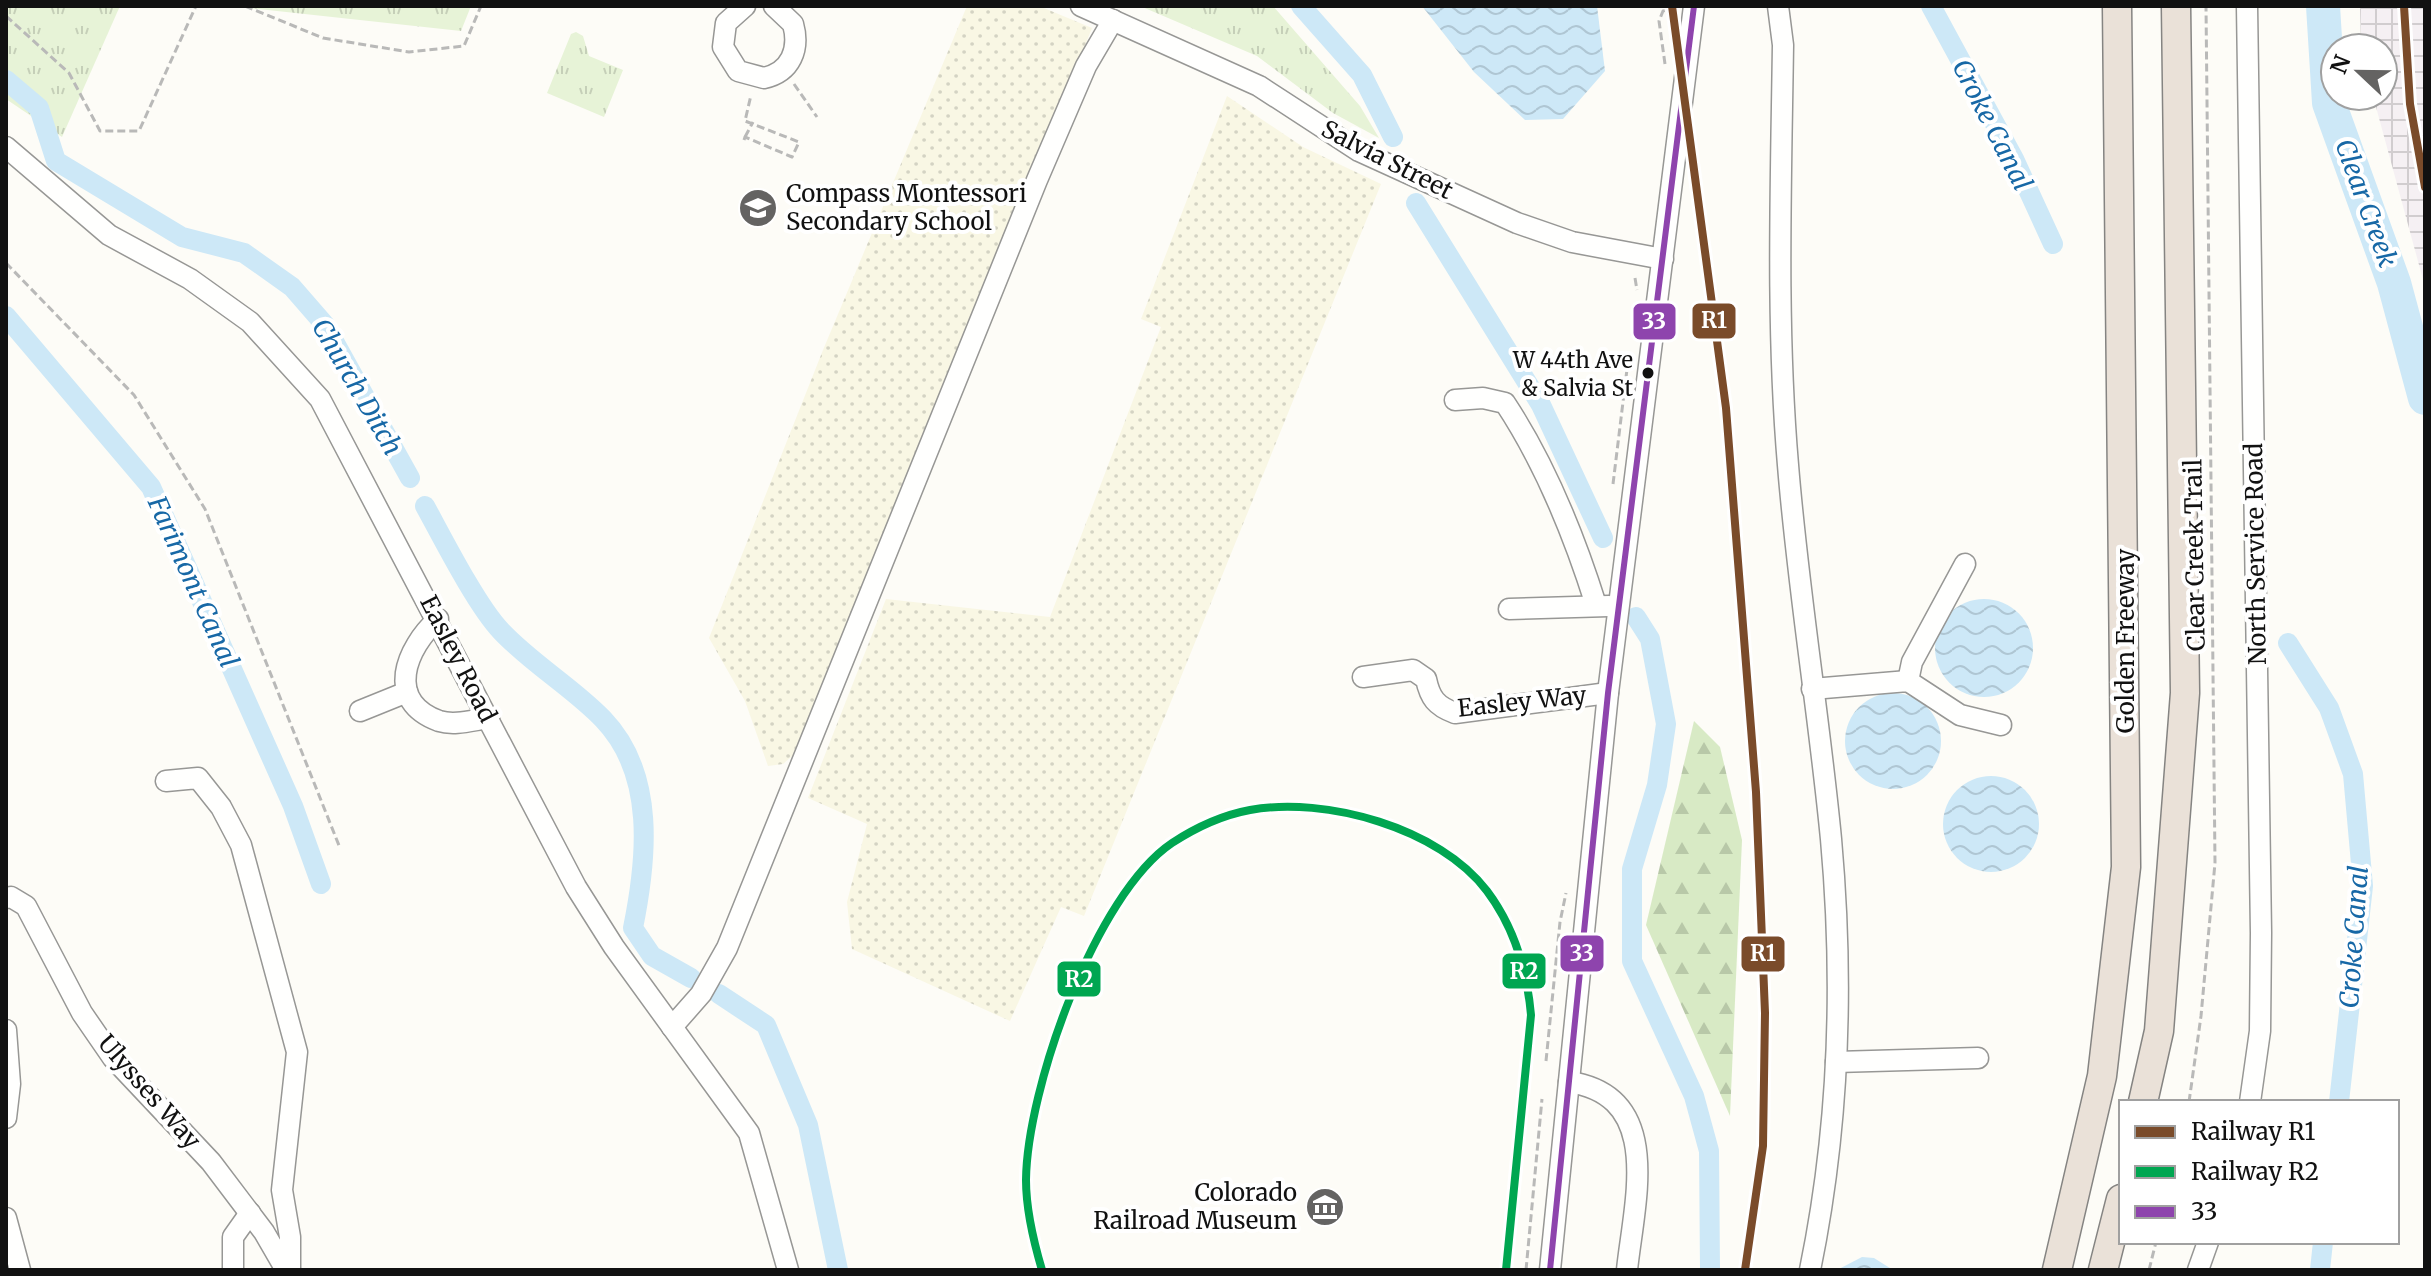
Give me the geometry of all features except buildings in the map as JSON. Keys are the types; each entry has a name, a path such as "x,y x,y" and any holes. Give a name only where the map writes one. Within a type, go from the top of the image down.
{"highway":[{"name":"Golden Freeway","path":"2057,1270 2102,1076 2126,867 2117,6"},
{"path":"2143,1100 2159,1031 2185,693 2176,6"},
{"path":"2103,1270 2119,1207"}],"street":[{"path":"745,6 726,23 723,47 738,71 764,78 786,67 796,48 793,24 775,6"},
{"name":"Salvia Street","path":"1081,6 1259,86 1359,151 1517,223 1566,241 1663,259"},
{"path":"1550,1270 1608,693 1694,6"},
{"path":"1778,6 1783,45 1779,344 1788,467 1834,881 1838,1023 1829,1152 1810,1270"},
{"name":"North Service Road","path":"2247,6 2261,933 2260,1031 2250,1100"},
{"path":"672,1027 701,994 727,948 1037,180 1086,66 1113,20"},
{"name":"Easley Road","path":"6,147 109,235 190,279 250,322 320,399 576,887 749,1133 788,1270"},
{"path":"1455,400 1483,398 1505,403 1527,436 1578,549 1596,605"},
{"path":"1908,681 1912,662 1965,564"},
{"path":"1509,609 1620,603"},
{"path":"438,619 417,637 410,653 407,692 418,709 439,721 455,723 489,718"},
{"name":"Easley Way","path":"1363,677 1413,670 1426,679 1429,694 1439,707 1455,713 1608,693"},
{"path":"1812,689 1908,681 1960,715 2001,725"},
{"path":"360,711 407,692"},
{"path":"166,781 198,778 221,807 241,845 297,1052 282,1190 290,1237 288,1270"},
{"name":"Ulysses Way","path":"6,898 26,906 82,1013 113,1058 211,1162 288,1270"},
{"path":"6,1030 10,1084 6,1118"},
{"path":"1836,1062 1978,1058"},
{"path":"1569,1082 1594,1085 1615,1104 1629,1118 1639,1149 1627,1270"},
{"path":"233,1270 233,1237 250,1213"},
{"path":"6,1218 20,1270"},
{"path":"2198,1270 2207,1244"}],"path":[{"path":"6,16 69,73 100,131 139,131 196,6"},
{"path":"245,6 323,38 409,52 464,46 481,6"},
{"name":"Clear Creek Trail","path":"2189,1100 2201,1016 2215,863 2206,6"},
{"path":"794,84 817,117"},
{"path":"751,95 745,121 753,122 799,142 792,157 744,139 753,122"},
{"path":"6,263 134,395 205,509 340,848"},
{"path":"1526,1270 1542,1099"},
{"path":"2149,1270 2156,1244"}],"shaded area":[{"path":"967,6 1039,6 1092,28 817,711 798,751 783,764 768,766 745,701 709,638 823,350"},
{"path":"2360,6 2425,6 2425,287 2377,112 2399,112 2399,32 2361,32"},
{"path":"1227,96 1303,147 1381,184 1084,916 1061,907 1010,1021 852,949 847,902 867,824 808,798 886,599 1050,617 1161,327 1141,319"}],"green space":[{"path":"6,6 120,6 62,137 6,99"},
{"path":"231,6 471,6 461,31"},
{"path":"1140,6 1273,6 1360,106 1379,138 1333,113 1257,56"},
{"path":"576,32 583,36 589,56 623,70 604,117 547,93 571,34"},
{"path":"1694,721 1720,747 1742,840 1730,1116 1646,925"}],"water":[{"path":"1422,6 1597,6 1605,71 1563,119 1525,120 1474,72"},
{"path":"1984,599 2003,603 2018,614 2029,629 2033,648 2029,667 2018,682 2003,693 1984,697 1965,693 1950,682 1939,667 1935,648 1939,629 1950,614 1965,603"},
{"path":"1893,693 1911,697 1927,707 1937,723 1941,741 1937,759 1927,775 1911,785 1893,789 1875,785 1859,775 1849,759 1845,741 1849,723 1859,707 1875,697"},
{"path":"1991,776 2009,780 2025,790 2035,806 2039,824 2035,842 2025,858 2009,868 1991,872 1973,868 1957,858 1947,842 1943,824 1947,806 1957,790 1973,780"},
{"path":"1862,1257 1874,1258 1893,1270 1837,1270"}],"waterway":[{"path":"1301,6 1362,75 1393,137"},
{"name":"Croke Canal","path":"1931,6 2014,159 2053,244"},
{"name":"Clear Creek","path":"2323,6 2329,103 2394,283 2425,398"},
{"name":"Church Ditch","path":"6,80 39,108 56,161 182,237 244,253 292,287 325,325 410,478"},
{"path":"1416,203 1541,405 1603,538"},
{"name":"Farimont Canal","path":"6,316 151,487 293,806 321,884"},
{"name":"Church Ditch","path":"425,506 461,572 501,631 591,707 620,741 632,765 643,818 642,874 633,928 652,956 691,978"},
{"path":"1636,617 1650,639 1666,724 1657,785 1632,869 1632,961 1694,1096 1709,1151 1710,1270"},
{"name":"Croke Canal","path":"2288,643 2329,708 2353,774 2363,886 2339,1100"},
{"name":"Church Ditch","path":"719,994 766,1025 808,1125 838,1270"},
{"name":"Croke Canal","path":"2320,1270 2323,1244"}],"rail line":[{"name":"R1","path":"1672,6 1726,408 1756,792 1765,1013 1763,1146 1745,1270"},
{"name":"R1","path":"2404,6 2410,104 2425,187"},
{"name":"R2","path":"1042,1270 1027,1202 1029,1142 1052,1047 1092,948 1117,905 1144,869 1172,843 1230,815 1280,807 1346,813 1411,834 1441,850 1466,869 1487,891 1505,919 1522,965 1531,1015 1506,1270"}],"transit line":[{"name":"33","path":"1550,1270 1608,693 1694,6"}],"place":[{"name":"Compass Montessori Secondary School","path":"758,208"},
{"name":"W 44th Ave & Salvia St","path":"1648,373"},
{"name":"Colorado Railroad Museum","path":"1325,1207"}]}
